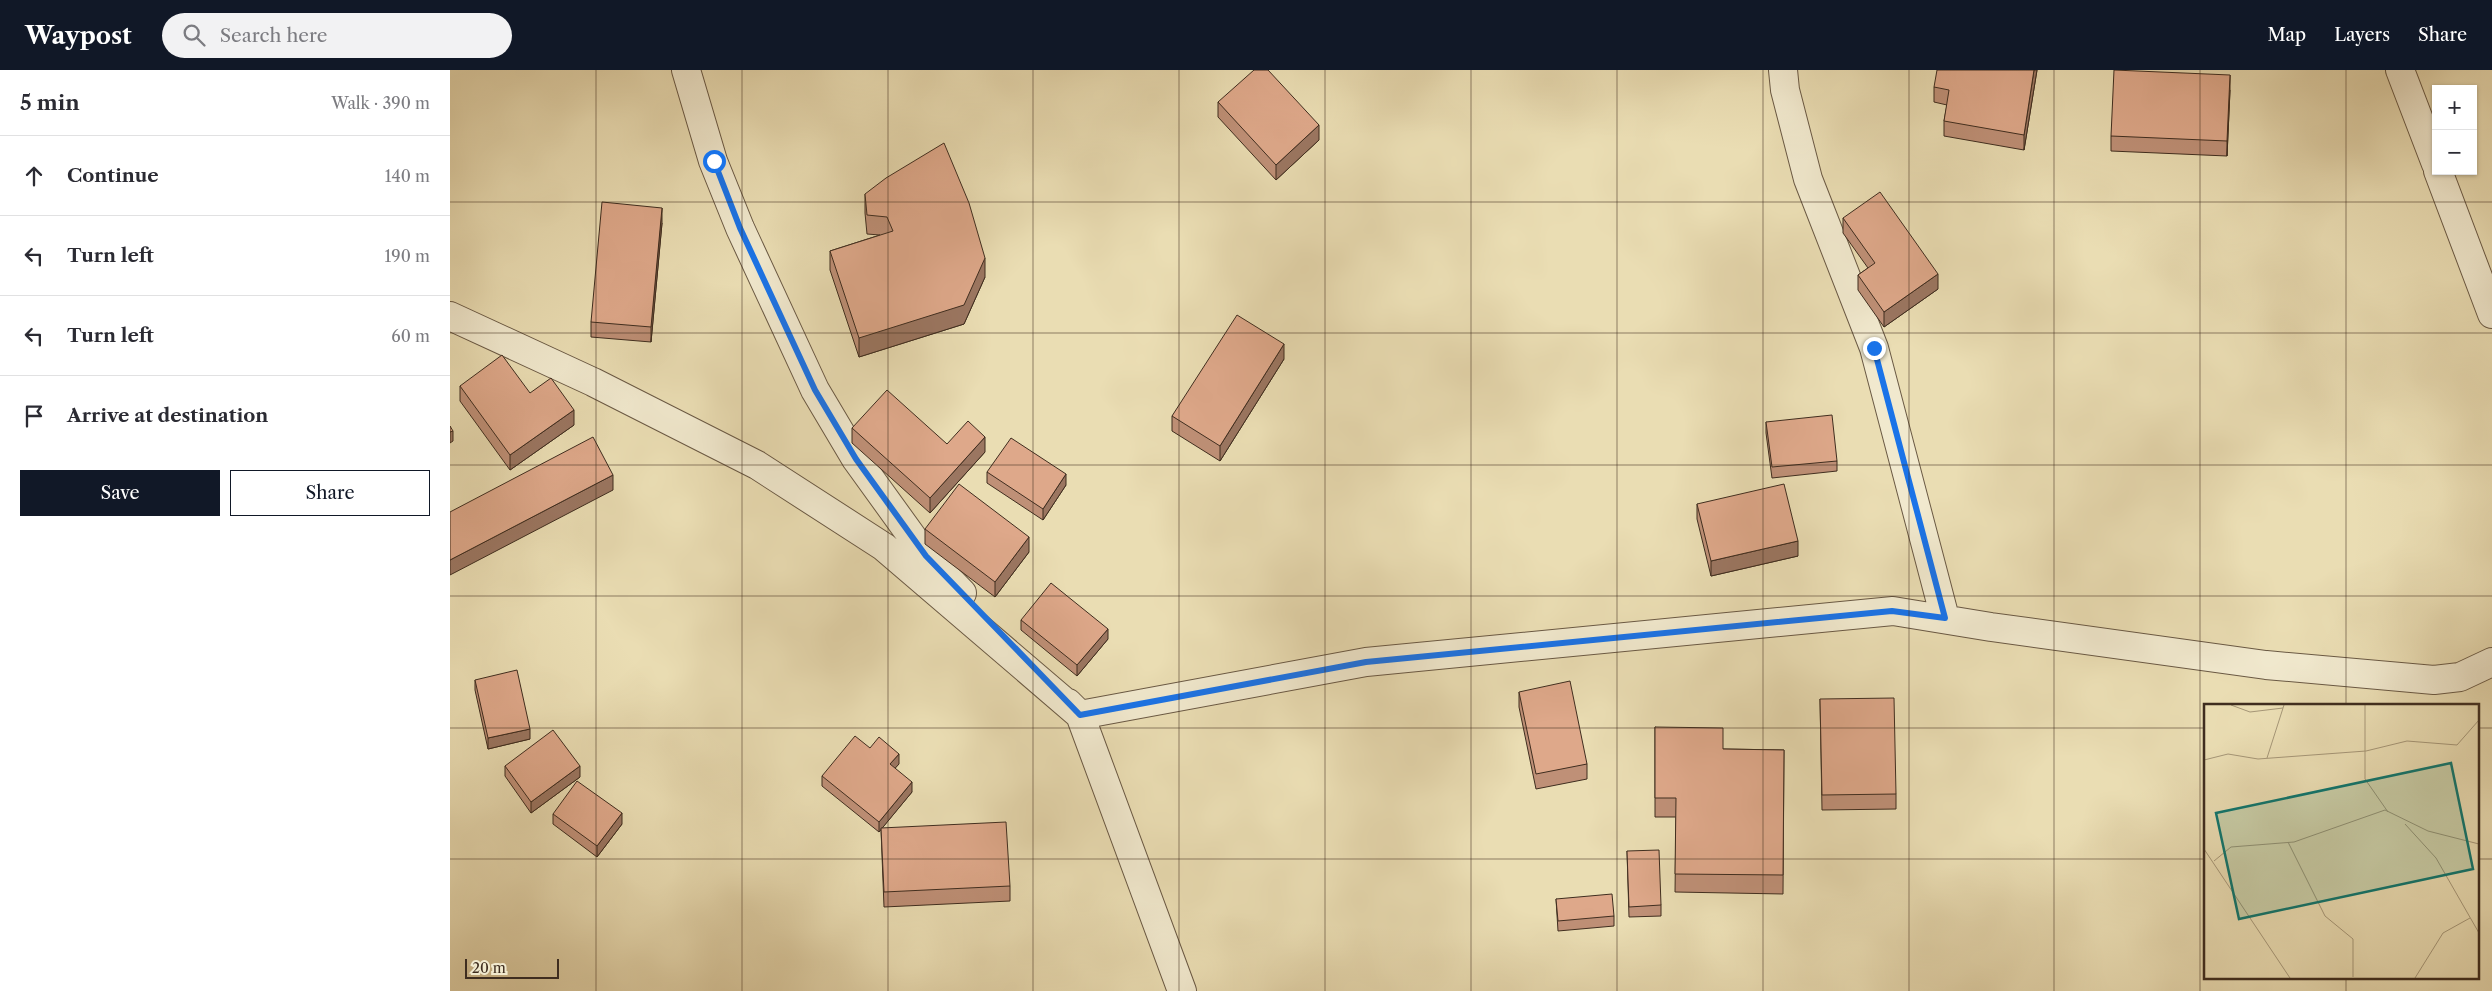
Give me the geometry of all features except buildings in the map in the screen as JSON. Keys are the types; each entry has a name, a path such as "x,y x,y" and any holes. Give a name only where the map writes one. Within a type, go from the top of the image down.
{"street":[{"path":"686,70 714,161 740,228 815,390 856,459 926,556 1080,715 1182,991"},
{"path":"1783,70 1785,90 1808,179 1874,348 1945,618"},
{"path":"2400,70 2432,154"},
{"path":"2440,175 2492,314"},
{"path":"450,316 593,382 757,465 884,547 1080,715"},
{"path":"1080,715 1366,662 1892,611 1945,618 1991,627 2266,665 2424,679 2460,677 2492,662"}],"route":[{"path":"714,161 740,228 815,390 856,459 926,556 1080,715 1366,662 1892,611 1945,618 1874,348"}]}
